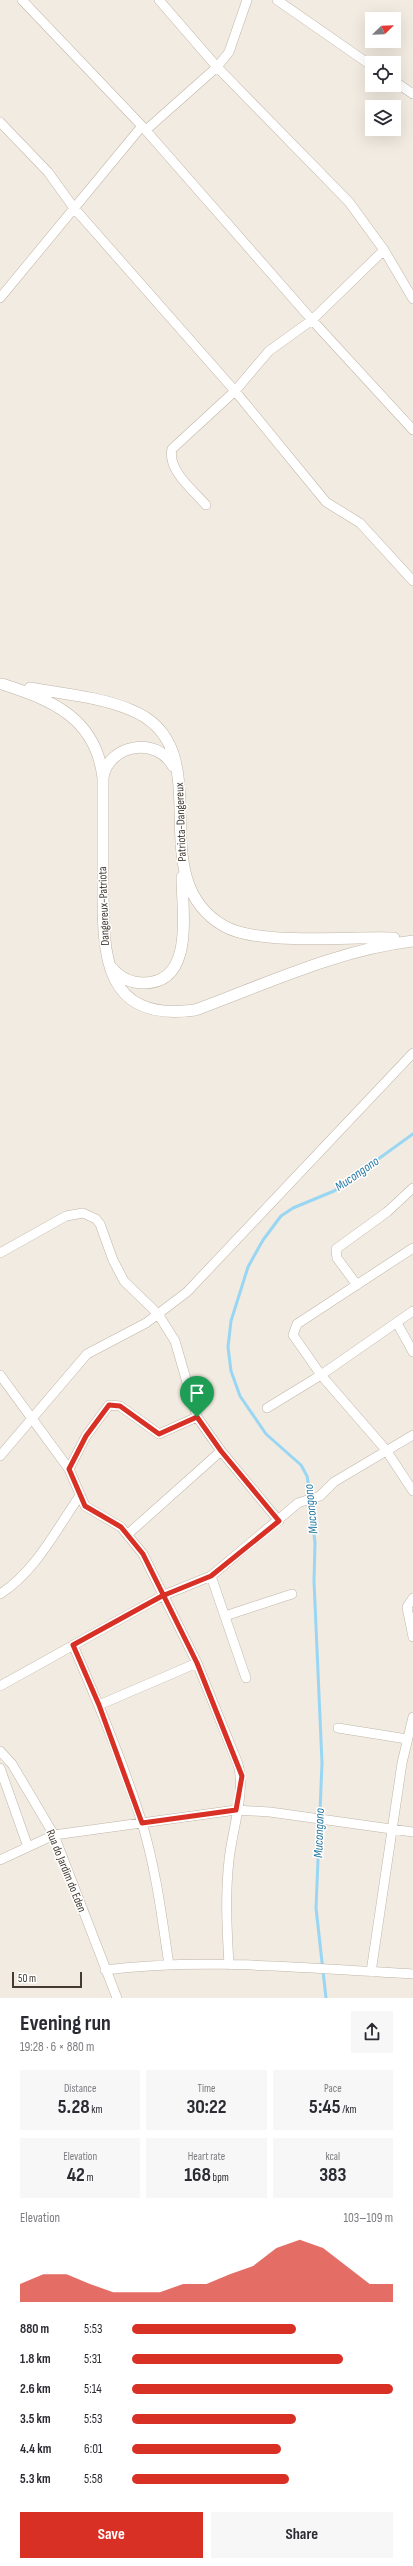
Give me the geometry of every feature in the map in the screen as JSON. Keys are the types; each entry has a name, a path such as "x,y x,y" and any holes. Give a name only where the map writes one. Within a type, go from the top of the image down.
{"street":[{"path":"22,0 144,128 312,320 413,430"},
{"path":"159,0 217,67 349,202 384,250 413,299"},
{"path":"0,298 74,208 144,128 217,67 229,52 247,0"},
{"path":"278,0 365,61"},
{"path":"401,86 413,94"},
{"path":"0,122 48,172 74,208 235,391 326,502 360,523 413,581"},
{"path":"206,505 172,466 170,456 172,449 235,391 269,351 312,320 384,250"},
{"name":"Patriota-Dangereux","path":"1,683 97,700 132,710 146,718 164,736 172,753 179,775 182,865 188,886 196,902 224,926 254,937 413,940"},
{"name":"Dangereux-Patriota","path":"1,683 36,695 69,713 85,730 98,753 103,778 103,929 107,961 111,974 119,986 135,1002 153,1010 173,1013 195,1010 336,958 381,945 413,940"},
{"path":"103,778 112,760 123,752 136,747 159,750 169,758 179,775"},
{"path":"107,961 116,973 137,983 150,983 162,979 173,971 180,960 183,940 182,865"},
{"path":"0,1456 33,1420 87,1354 158,1314 187,1292 413,1053"},
{"path":"357,1285 337,1258 336,1249 387,1212 413,1188"},
{"path":"0,1253 66,1216 83,1213 100,1224 113,1260 124,1281 158,1314 175,1341 197,1417 221,1451 279,1521"},
{"path":"413,1248 297,1324 294,1330 294,1335 302,1350 321,1375 386,1450 413,1491"},
{"path":"267,1408 321,1375 413,1311"},
{"path":"397,1323 413,1352"},
{"path":"0,1375 69,1469 79,1497 85,1506 95,1513 114,1521 128,1534 143,1554 162,1596 197,1663 242,1776 236,1810 226,1891 229,1965"},
{"path":"69,1469 86,1436 109,1405 120,1406 159,1434 197,1417"},
{"path":"0,1686 162,1596 211,1576 279,1521 298,1503 320,1496 334,1482 413,1435"},
{"path":"128,1534 221,1451"},
{"path":"0,1594 11,1588 34,1561 79,1497"},
{"path":"211,1576 246,1678"},
{"path":"225,1616 292,1594"},
{"path":"413,1598 407,1607 413,1637"},
{"path":"73,1645 99,1705 142,1823 155,1876 169,1965"},
{"path":"99,1705 197,1663"},
{"path":"371,1972 392,1828 407,1739 413,1717"},
{"path":"338,1728 407,1739"},
{"name":"Rua do Jardim do Eden","path":"0,1751 12,1764 54,1835 117,1998"},
{"path":"0,1768 28,1848"},
{"path":"0,1860 54,1835 236,1810 270,1812 413,1832"},
{"path":"105,1970 169,1965 229,1965 310,1967 413,1974"}],"waterway":[{"name":"Mucongono","path":"326,1998 316,1908 322,1763 314,1581 315,1543 309,1488 307,1476 301,1465 266,1434 240,1396 231,1371 228,1347 231,1321 248,1267 263,1240 281,1216 293,1208 334,1191 413,1134"}],"route":[{"path":"197,1417 167,1432 159,1434 155,1433 120,1406 116,1404 109,1405 86,1436 69,1469 79,1497 85,1506 103,1518 114,1521 128,1534 143,1554 162,1596 197,1663 242,1776 242,1788 236,1810 142,1823 99,1705 73,1645 162,1596 211,1576 279,1521 221,1451 197,1417"}]}
